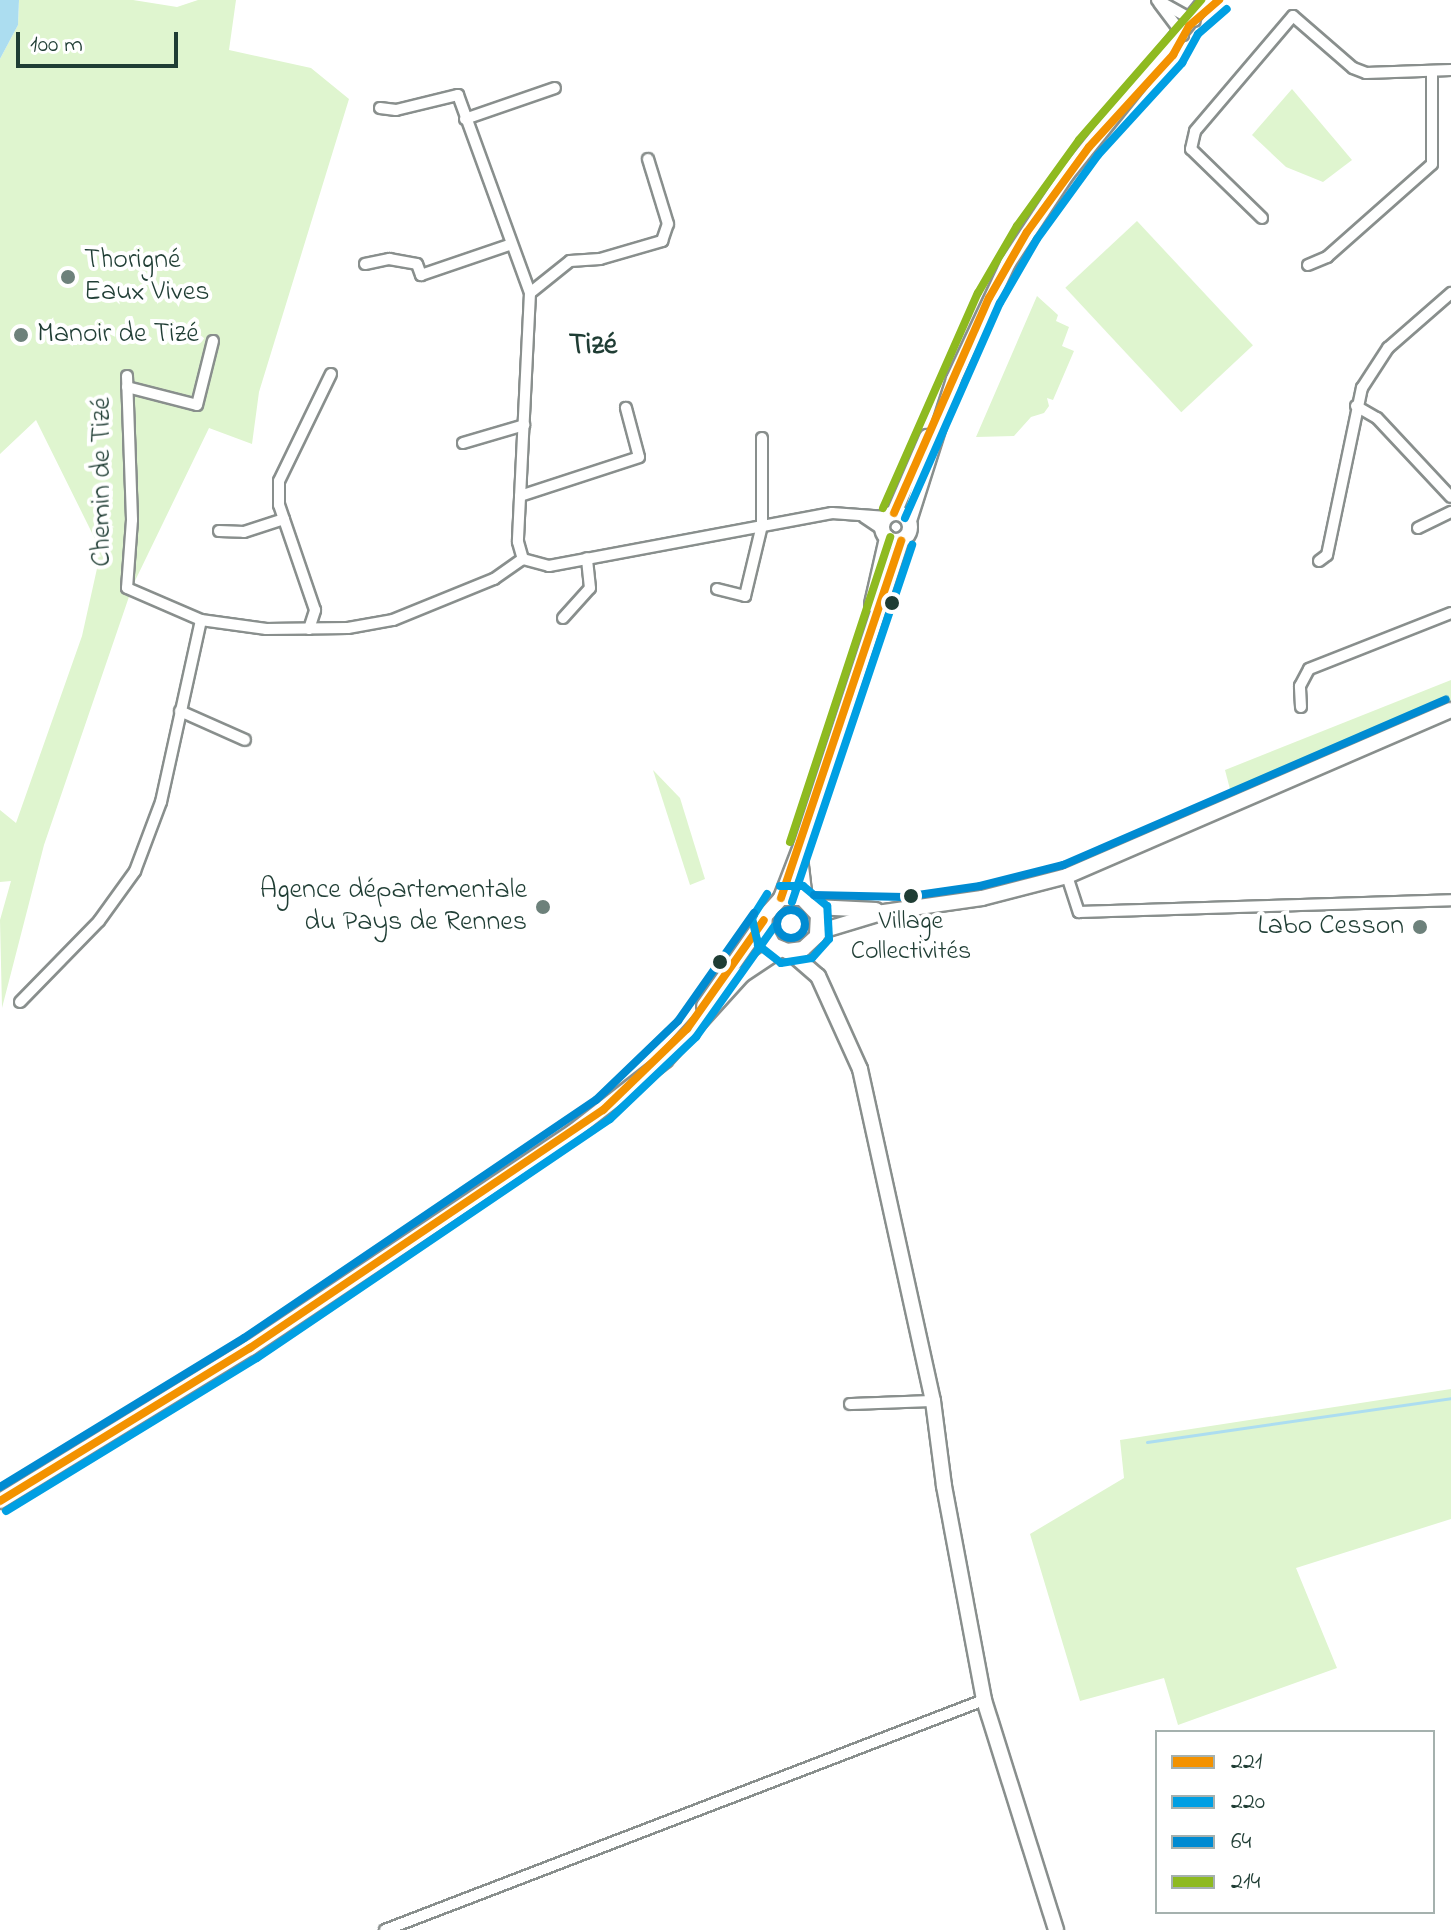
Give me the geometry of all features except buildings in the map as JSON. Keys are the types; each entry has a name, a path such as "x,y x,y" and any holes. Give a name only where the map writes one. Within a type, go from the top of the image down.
{"main road":[{"path":"632,1087 687,1029 781,898 801,846 868,632 890,528 989,298 1027,232 1206,0"},
{"path":"1192,18 1219,0"},
{"path":"890,528 910,531 909,521 954,379"},
{"path":"890,528 909,521"},
{"path":"0,1501 250,1348 632,1087 679,1046 742,975 786,951 817,936 884,912 982,898 1067,876 1451,710"},
{"path":"801,846 800,881 810,903 817,936 818,976 860,1069 933,1401 944,1486 984,1700 1056,1930"},
{"path":"781,898 884,912"},
{"path":"764,920 768,938 818,976"}],"street":[{"path":"1158,0 1192,18"},
{"path":"1158,0 1181,33"},
{"path":"1262,218 1191,149 1195,131 1293,16 1353,68 1366,73 1451,70"},
{"path":"1308,265 1327,257 1432,164 1432,71"},
{"path":"465,119 555,88"},
{"path":"380,108 396,110 458,95 509,245 530,293 518,542 523,559"},
{"path":"530,293 570,261 600,259 662,241 668,224 648,159"},
{"path":"365,264 389,259 417,264 421,275 509,245"},
{"path":"1319,561 1327,555 1356,406 1388,348 1451,293"},
{"name":"Chemin de Tizé","path":"201,620 127,588 132,520 127,382 197,405 213,341"},
{"path":"309,629 315,610 284,519 279,481 331,374"},
{"path":"1356,406 1377,418 1451,497"},
{"path":"520,496 639,457 626,408"},
{"path":"463,443 524,425"},
{"path":"717,589 745,596 762,525 762,438"},
{"path":"1418,528 1451,512"},
{"path":"20,1002 99,921 135,871 161,802 201,620 266,629 309,629 393,620 494,579 523,559 549,566 762,525 855,514 890,528"},
{"path":"219,531 244,532 284,519"},
{"path":"563,618 590,588 587,558"},
{"path":"1301,707 1300,686 1309,669 1451,613"},
{"path":"180,711 245,740"},
{"path":"1067,876 1079,912 1451,900"},
{"path":"850,1404 933,1401"},
{"path":"385,1930 984,1700"}],"green space":[{"path":"19,0 133,0 177,7 198,0 236,0 229,50 311,68 349,99 259,392 252,444 209,428 133,585 44,845 2,1008 0,920 11,881 0,882 0,810 16,823 82,636 98,564 96,541 36,420 0,454 0,59 18,25"},
{"path":"1292,89 1352,160 1323,182 1286,167 1252,135"},
{"path":"1137,221 1253,345 1181,412 1065,288"},
{"path":"1037,296 1058,315 1056,321 1069,327 1062,346 1074,351 1053,400 1047,398 1049,406 1044,413 1031,417 1014,436 976,437"},
{"path":"1451,680 1451,701 1231,793 1225,770"},
{"path":"653,770 680,798 705,879 690,885"},
{"path":"1451,1389 1451,1519 1296,1568 1337,1668 1178,1725 1164,1678 1080,1701 1030,1534 1124,1478 1120,1440"}],"water":[{"path":"0,0 19,0 18,25 0,59"}],"waterway":[{"path":"1147,1442 1451,1398"}],"transit line":[{"name":"214","path":"883,508 978,293 1017,226 1079,140 1201,0"},
{"name":"221","path":"894,513 989,298 1027,232 1089,147 1173,55 1189,26 1219,0"},
{"name":"220","path":"905,518 1000,303 1037,239 1098,155 1182,63 1198,34 1227,9"},
{"name":"214","path":"790,842 890,537"},
{"name":"221","path":"781,898 901,541"},
{"name":"220","path":"792,902 912,545"},
{"name":"64","path":"814,895 904,897 980,886 1063,865 1446,699"},
{"name":"220","path":"767,894 752,918 758,945 781,963 812,958 829,939 827,906 803,886 780,886"},
{"name":"64","path":"791,910 801,914 805,924 801,934 791,938 781,934 777,924 781,914 791,910"},
{"name":"64","path":"0,1487 244,1338 596,1100 678,1021 754,913"},
{"name":"221","path":"0,1501 250,1348 603,1110 687,1029 764,920"},
{"name":"220","path":"6,1511 257,1358 610,1119 696,1037 774,927"}],"place":[{"name":"Thorigné Eaux Vives","path":"68,277"},
{"name":"Manoir de Tizé","path":"21,335"},
{"name":"Village Collectivités","path":"911,896"},
{"name":"Agence départementale du Pays de Rennes","path":"543,907"},
{"name":"Labo Cesson","path":"1420,927"}],"district":[{"name":"Tizé","path":"593,346"}]}
